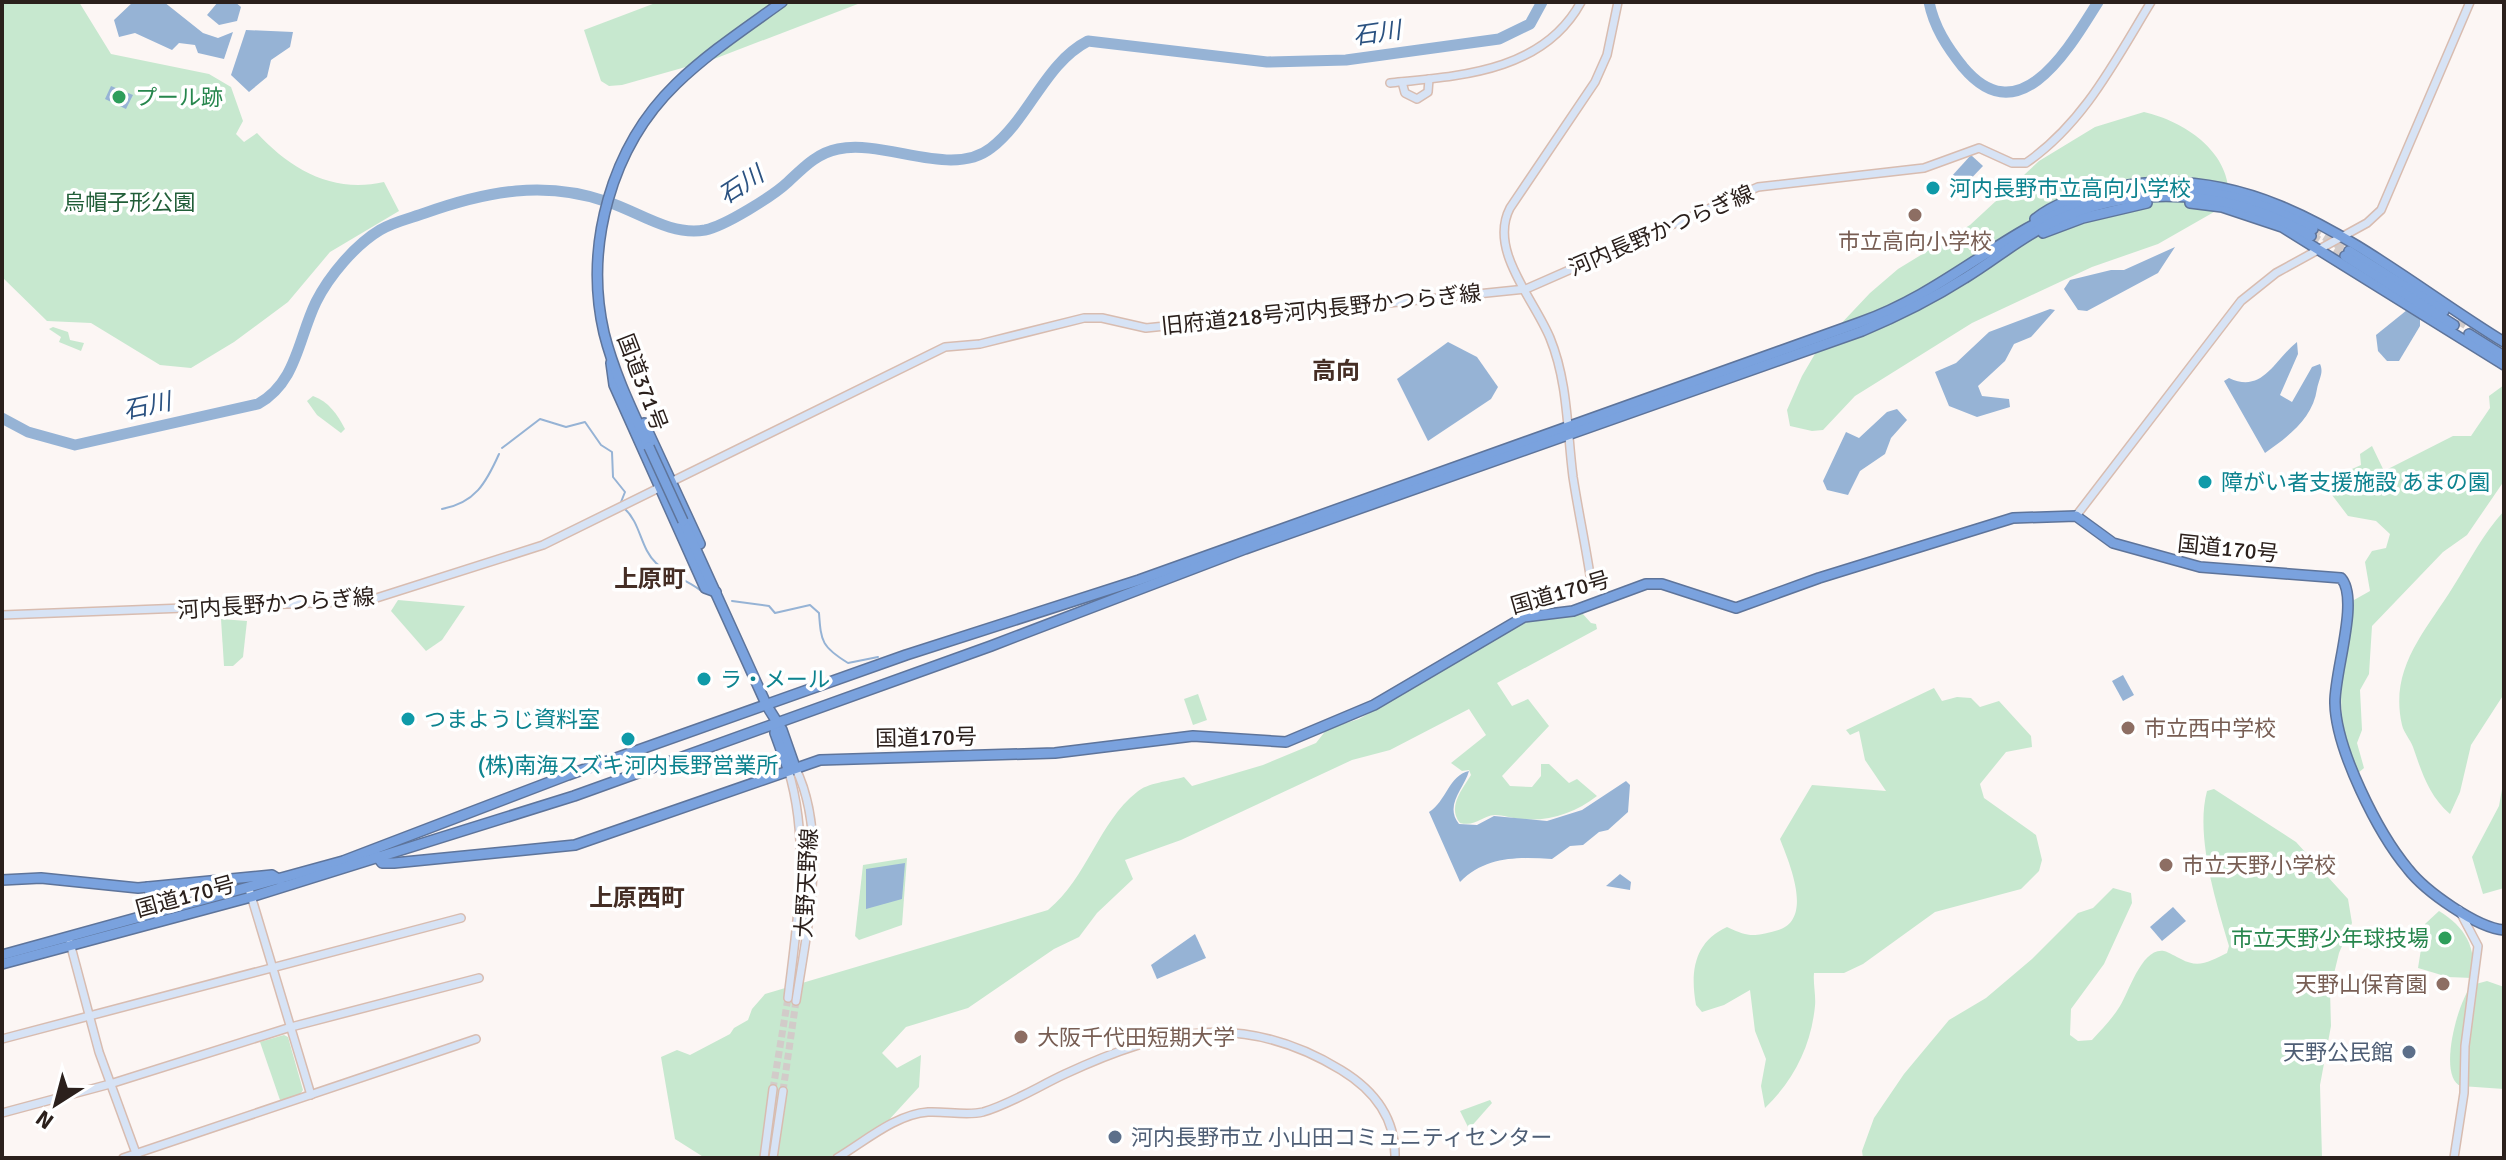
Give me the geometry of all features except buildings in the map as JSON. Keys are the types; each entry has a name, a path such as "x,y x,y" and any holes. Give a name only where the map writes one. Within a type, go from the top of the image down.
{"highway":[{"name":"国道371号","path":"782,2 736,34 674,86 635,137 614,182 603,217 598,286 612,358 649,447 776,724 775,733 792,768"},
{"path":"2018,237 2047,209 2079,196 2118,187 2175,180 2226,186 2264,197 2299,213 2504,345"},
{"name":"国道170号","path":"250,893 280,880 374,855 568,775 977,630 1139,580 1897,316 1968,276 2018,237 2083,209 2156,196 2236,203 2312,233"},
{"path":"2018,237 2120,207 2155,202 2222,207 2282,227 2504,365"},
{"path":"2347,254 2456,322"},
{"path":"2504,345 2471,332 2504,356"},
{"path":"612,358 622,370 715,579 716,592 705,588 614,385 610,372 612,358"},
{"name":"国道170号","path":"2,964 574,796 1569,431"},
{"name":"国道170号","path":"374,855 394,863 575,845 792,768 844,757 1055,753 1193,736 1286,742 1374,705 1524,617 1573,611 1646,584 1662,584 1736,608 2004,520 2076,516 2113,543 2165,559 2209,568 2341,578 2349,597 2335,705 2349,765 2362,793 2410,872 2459,910 2491,929 2504,930"},
{"name":"国道170号","path":"2,880 41,878 148,887 272,875 280,880"},
{"path":"148,887 159,917"},
{"name":"国道170号","path":"2,955 69,942"}],"street":[{"path":"1390,83 1486,71 1524,56 1556,36 1581,2"},
{"path":"1590,575 1556,353 1504,240 1506,217 1595,82 1607,55 1618,2"},
{"name":"河内長野かつらぎ線","path":"1526,289 1758,187 1924,168 1979,148 2012,163 2026,163 2065,131 2089,101 2151,2"},
{"path":"2076,516 2130,450 2231,312 2276,273 2339,238 2381,210 2470,2"},
{"path":"1402,82 1405,93 1417,99 1428,92 1429,79"},
{"name":"旧府道218号河内長野かつらぎ線","path":"671,481 950,346 980,344 1084,318 1102,318 1146,328 1526,289"},
{"name":"河内長野かつらぎ線","path":"2,615 42,617 367,601 517,556 671,481"},
{"name":"大野天野線","path":"792,768 801,869 792,1000"},
{"path":"250,893 311,1095"},
{"path":"2454,1158 2478,952 2475,938 2459,910"},
{"path":"2,1039 461,918"},
{"path":"69,942 110,1084 137,1156"},
{"path":"2,1113 110,1084 291,1027 479,978"},
{"path":"837,1158 902,1119 926,1112 982,1112 1133,1045 1207,1032 1260,1036 1295,1045 1354,1078 1382,1106 1392,1129 1395,1158"},
{"path":"123,1158 137,1156 476,1039"},
{"path":"764,1158 773,1089"},
{"path":"773,1158 783,1091"}],"green space":[{"name":"烏帽子形公園","path":"2,2 79,2 111,54 209,74 231,87 243,121 236,134 244,142 257,133 284,158 314,176 330,181 365,185 384,182 399,211 330,252 288,302 234,342 191,368 160,365 91,323 47,321 2,277"},
{"path":"658,2 863,2 714,59 622,85 609,86 601,81 584,30"},
{"path":"2144,112 2176,124 2205,143 2224,170 2228,204 2158,244 2092,267 1972,323 1855,396 1823,430 1790,426 1787,410 1819,347 1870,293 1898,269 1970,225 2039,161 2095,127"},
{"path":"53,327 68,332 70,340 84,343 81,351 59,342 61,337 49,329"},
{"path":"2504,385 2504,481 2467,535 2443,552 2372,626 2369,674 2360,690 2362,730 2357,743 2364,768 2357,774 2349,753 2341,710 2346,644 2354,600 2370,591 2365,562 2372,551 2386,548 2390,534 2376,521 2348,516 2332,495 2330,487 2343,473 2361,465 2360,454 2372,446 2384,471 2453,436 2471,436 2490,408 2489,396"},
{"path":"313,396 336,414 345,429 341,433 317,415 307,401"},
{"path":"2504,511 2504,694 2471,745 2460,792 2450,814 2431,792 2403,728 2399,705 2401,686 2405,668 2421,635 2483,538"},
{"path":"398,600 465,606 442,640 426,651 391,611"},
{"path":"1582,613 1596,624 1597,629 1497,683 1512,706 1528,699 1549,726 1502,776 1510,786 1532,787 1541,776 1541,764 1549,764 1569,783 1577,779 1597,796 1580,807 1541,819 1495,815 1470,824 1460,823 1455,805 1471,775 1469,770 1462,771 1451,763 1486,735 1469,709 1390,750 1352,760 1181,840 1125,860 1133,879 1097,913 1079,937 1054,949 968,1008 906,1027 882,1053 897,1068 921,1055 919,1087 887,1122 829,1158 705,1158 675,1139 661,1057 677,1050 690,1055 730,1034 748,1020 752,1009 765,994 1048,910 1073,882 1112,819 1141,789 1184,777 1192,786 1263,765 1316,743 1327,729 1359,719 1527,620"},
{"path":"221,619 247,621 243,657 233,666 224,666"},
{"path":"1934,688 1942,701 1957,697 1971,698 1980,707 1999,701 2031,736 2032,747 2006,752 1980,784 1984,798 2036,835 2042,860 2039,871 2021,889 1935,912 1863,964 1844,973 1814,973 1815,1006 1810,1035 1793,1074 1765,1108 1761,1086 1766,1059 1755,1031 1750,990 1724,1005 1702,1012 1696,1005 1694,993 1697,959 1707,941 1727,927 1756,935 1787,926 1797,905 1796,891 1780,839 1812,785 1886,791 1865,760 1859,731 1850,735 1846,730"},
{"path":"1198,694 1207,720 1193,725 1184,699"},
{"path":"2504,778 2504,888 2483,894 2472,857 2499,806"},
{"path":"2214,789 2296,842 2348,899 2352,923 2339,953 2330,990 2331,1026 2320,1085 2322,1158 1863,1158 1862,1151 1874,1118 1904,1074 1949,1020 1986,998 2032,959 2078,913 2093,908 2113,888 2131,893 2132,903 2104,964 2071,1009 2070,1035 2078,1041 2092,1040 2107,1024 2149,956 2164,951 2199,964 2227,953 2229,946 2205,848 2204,809 2207,791"},
{"path":"907,858 902,925 859,940 855,936 863,865"},
{"name":"市立天野少年球技場","path":"2439,911 2456,924 2471,947 2472,978 2448,977 2418,968 2425,924"},
{"path":"2487,981 2504,987 2504,1089 2461,1086 2454,1080 2451,1069 2452,1038 2461,1006 2472,985"},
{"path":"284,1035 288,1037 303,1090 299,1096 280,1100 260,1042"},
{"path":"1490,1100 1492,1103 1469,1129 1460,1111"}],"water":[{"path":"133,2 164,2 203,33 218,38 233,32 224,59 198,53 195,45 179,43 172,50 135,33 119,37 114,20"},
{"path":"218,2 235,2 241,7 237,21 219,25 207,15"},
{"path":"246,30 293,32 290,47 271,60 267,77 249,92 231,75"},
{"name":"プール跡","path":"111,86 133,95 126,109 105,99"},
{"path":"1971,155 1983,166 1962,188 1951,177"},
{"path":"2175,247 2158,273 2087,311 2078,310 2064,289 2070,280 2124,270"},
{"path":"2050,309 2055,310 2031,337 2014,344 2005,361 1978,386 1982,396 2009,399 2010,407 1977,417 1949,406 1935,372 1956,363 1989,332"},
{"path":"2407,310 2420,319 2420,326 2399,361 2387,361 2378,351 2376,335"},
{"path":"1448,342 1477,357 1498,387 1491,399 1428,441 1397,379"},
{"path":"2297,342 2298,354 2280,395 2292,402 2312,367 2320,364 2315,399 2298,426 2265,453 2224,381 2229,378 2251,382 2259,378"},
{"path":"1897,409 1907,420 1891,438 1885,454 1860,471 1848,495 1827,490 1823,481 1846,432 1859,438 1887,412"},
{"path":"2123,675 2134,695 2123,701 2112,681"},
{"path":"1469,771 1454,804 1459,824 1477,825 1494,816 1547,821 1582,810 1626,781 1630,785 1628,812 1608,830 1599,832 1583,845 1570,846 1552,859 1503,860 1481,867 1460,882 1429,812 1440,802 1452,783"},
{"path":"905,863 902,899 866,909 866,869"},
{"path":"1620,874 1631,882 1630,890 1606,886"},
{"path":"2173,907 2186,921 2162,941 2150,927"},
{"path":"1195,934 1206,958 1157,979 1151,965"}],"waterway":[{"name":"石川","path":"2,418 28,432 75,445 258,404 271,395 289,372 321,292 352,253 380,230 448,205 516,191 562,191 608,202 679,230 705,230 760,202 830,151 856,147 938,159 975,157 1004,136 1060,63 1088,41 1267,62 1346,60 1499,39 1530,24 1542,2"},
{"name":"石川","path":"1929,2 1942,36 1963,67 1984,86 2004,92 2023,88 2058,61 2098,2"},
{"path":"502,448 540,419 566,427 585,422 601,445 612,452 613,477 625,492 621,502"},
{"path":"442,509 471,497 489,474 499,454"},
{"path":"624,508 656,563 700,590"},
{"path":"732,601 769,606 775,613 810,605 819,613 824,643 833,653 848,663 878,657"}],"tunnel":[{"path":"2313,229 2349,251"},
{"path":"2311,236 2345,256"},
{"path":"2458,320 2473,329"},
{"path":"773,1089 788,998"},
{"path":"783,1091 796,1001"}],"place":[{"name":"プール跡","path":"119,97"},
{"name":"河内長野市立高向小学校","path":"1933,188"},
{"name":"市立高向小学校","path":"1915,215"},
{"name":"障がい者支援施設 あまの園","path":"2205,482"},
{"name":"ラ・メール","path":"704,679"},
{"name":"つまようじ資料室","path":"408,719"},
{"name":"市立西中学校","path":"2128,728"},
{"name":"(株)南海スズキ河内長野営業所","path":"628,739"},
{"name":"市立天野小学校","path":"2166,865"},
{"name":"市立天野少年球技場","path":"2445,938"},
{"name":"天野山保育園","path":"2443,984"},
{"name":"大阪千代田短期大学","path":"1021,1037"},
{"name":"天野公民館","path":"2409,1052"},
{"name":"河内長野市立 小山田コミュニティセンター","path":"1115,1137"}],"district":[{"name":"高向","path":"1336,371"},
{"name":"上原町","path":"650,579"},
{"name":"上原西町","path":"637,898"}]}
